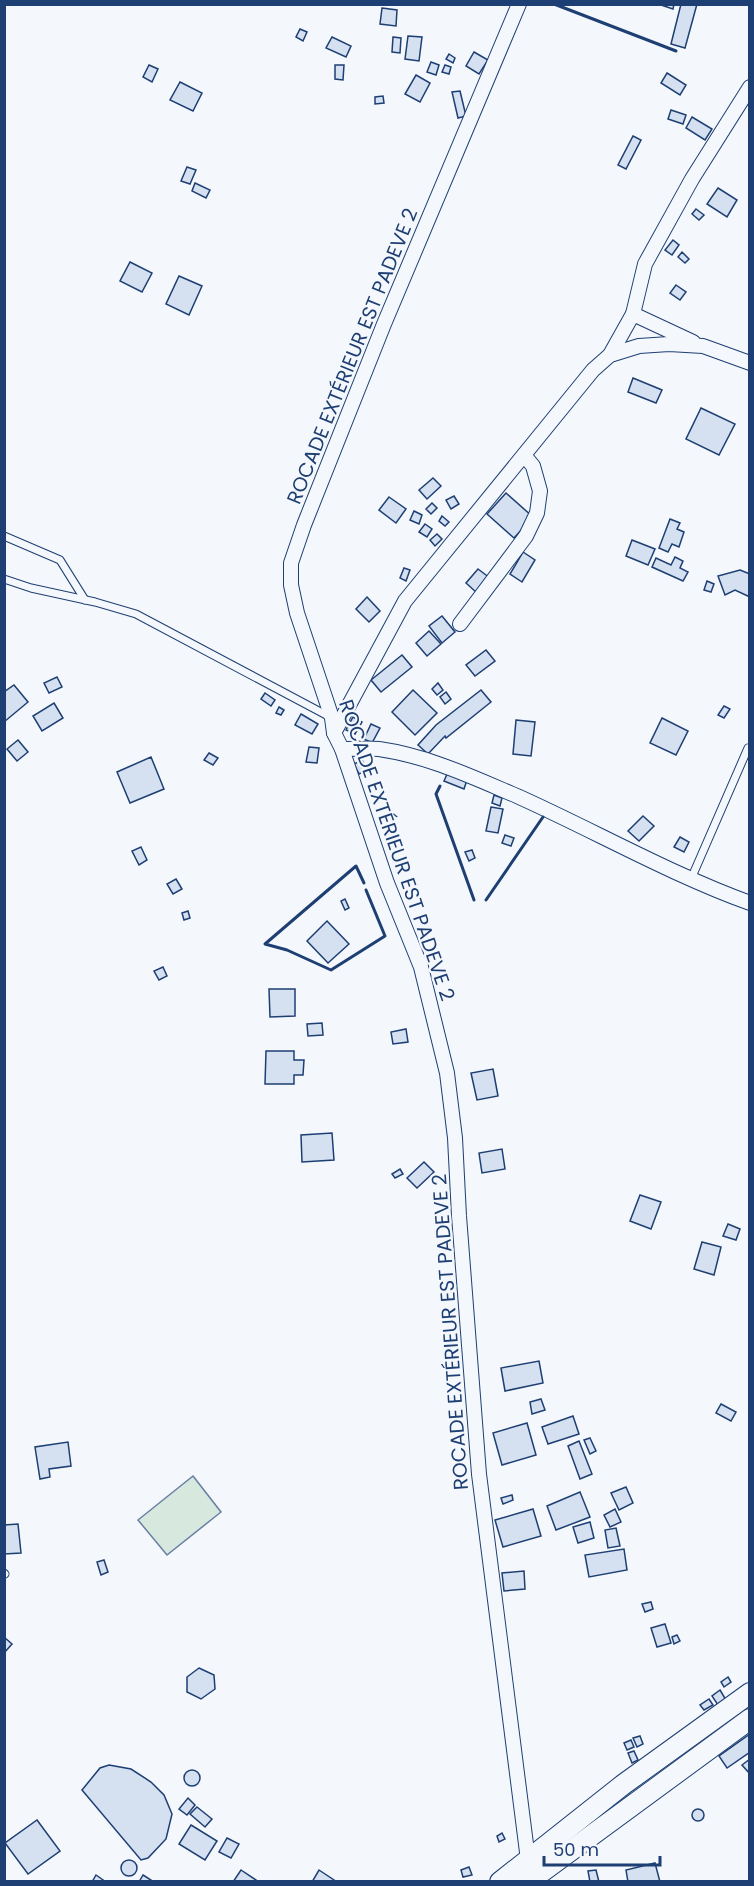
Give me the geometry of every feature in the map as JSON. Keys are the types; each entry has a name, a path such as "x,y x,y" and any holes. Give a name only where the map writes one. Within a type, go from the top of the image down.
{"main road":[{"path":"500,1881 624,1784 750,1694"},
{"path":"528,1881 750,1719"}],"street":[{"name":"ROCADE EXTÉRIEUR EST PADEVE 2","path":"519,4 384,324 304,525 291,563 291,585 297,613 332,718 334,733 342,749 387,883 421,967 447,1073 455,1138 478,1474 528,1860"},
{"path":"334,733 405,601 593,370 610,355 633,314 645,264 692,179 750,87"},
{"path":"633,314 703,346 750,363"},
{"path":"610,355 639,346 669,344 703,346"},
{"path":"460,624 526,536 537,513 540,491 534,466 524,455"},
{"path":"342,749 377,749 413,755 451,767 546,809 714,890 750,903"}],"lane":[{"path":"4,536 60,560 85,600"},
{"path":"4,579 136,614 332,718"},
{"path":"691,879 748,748"}],"shaded area":[{"path":"193,1476 221,1512 167,1555 138,1520"}],"building":[{"path":"658,4 674,4 673,9"},
{"path":"681,4 697,4 685,48 671,44"},
{"path":"382,8 397,10 396,26 380,24"},
{"path":"300,29 307,32 303,41 296,37"},
{"path":"408,36 422,37 419,61 405,59"},
{"path":"332,37 351,46 346,57 326,48"},
{"path":"393,37 401,38 400,53 392,52"},
{"path":"474,52 488,60 479,74 466,66"},
{"path":"449,54 455,58 453,63 446,59"},
{"path":"431,62 439,65 436,75 427,72"},
{"path":"149,65 158,69 152,82 143,77"},
{"path":"335,65 344,65 343,80 335,79"},
{"path":"445,65 451,67 449,74 442,72"},
{"path":"667,73 686,85 680,95 661,83"},
{"path":"416,75 430,83 420,102 405,94"},
{"path":"180,82 202,93 193,111 170,100"},
{"path":"460,91 466,116 458,118 452,92"},
{"path":"383,96 384,103 375,104 375,97"},
{"path":"671,110 686,115 683,124 668,119"},
{"path":"692,117 712,129 705,140 686,128"},
{"path":"633,136 641,140 626,169 618,165"},
{"path":"187,167 196,170 190,184 181,181"},
{"path":"195,183 210,190 206,198 192,191"},
{"path":"718,188 737,200 727,217 707,204"},
{"path":"696,209 704,215 699,220 692,214"},
{"path":"673,240 679,245 672,255 665,250"},
{"path":"682,252 689,259 685,263 678,257"},
{"path":"130,262 152,273 142,292 120,281"},
{"path":"179,276 202,286 189,315 166,304"},
{"path":"676,285 686,292 680,300 670,293"},
{"path":"633,378 662,390 656,403 628,392"},
{"path":"701,408 735,424 719,455 686,439"},
{"path":"433,478 441,486 427,499 419,490"},
{"path":"506,493 533,517 514,538 487,514"},
{"path":"454,496 459,504 451,509 446,500"},
{"path":"389,497 406,509 396,523 379,510"},
{"path":"432,503 437,508 431,514 426,509"},
{"path":"414,511 422,515 419,524 410,520"},
{"path":"442,516 449,522 445,526 439,521"},
{"path":"670,519 680,523 677,529 684,532 679,547 672,544 668,552 659,548"},
{"path":"425,524 432,529 427,537 419,532"},
{"path":"437,534 442,539 435,546 430,540"},
{"path":"632,540 655,549 648,565 626,556"},
{"path":"523,552 535,560 522,582 510,574"},
{"path":"675,557 683,561 680,568 688,572 683,581 652,567 656,558 671,565"},
{"path":"404,568 410,570 406,581 400,578"},
{"path":"478,569 490,578 477,593 466,583"},
{"path":"740,570 750,574 750,597 735,590 725,595 718,576"},
{"path":"707,581 714,584 711,592 704,590"},
{"path":"367,597 380,611 369,622 356,609"},
{"path":"442,616 455,632 442,643 429,626"},
{"path":"429,631 441,644 427,656 416,643"},
{"path":"486,650 495,661 475,676 466,665"},
{"path":"402,655 412,667 381,692 371,680"},
{"path":"57,677 62,687 49,693 44,683"},
{"path":"438,683 443,690 437,695 432,689"},
{"path":"14,685 28,702 4,722 4,692"},
{"path":"413,690 437,713 415,735 392,712"},
{"path":"481,690 491,702 446,738 445,736 428,754 418,745 436,725"},
{"path":"446,692 451,699 445,704 440,697"},
{"path":"265,693 275,700 271,706 261,699"},
{"path":"54,703 63,718 42,731 33,716"},
{"path":"724,706 730,709 724,718 718,715"},
{"path":"279,707 284,710 281,715 276,713"},
{"path":"301,714 318,724 312,734 295,725"},
{"path":"353,717 362,722 355,734 346,730"},
{"path":"662,718 688,731 676,755 650,743"},
{"path":"516,720 535,722 531,756 513,754"},
{"path":"371,724 380,728 372,743 364,739"},
{"path":"18,740 28,752 17,761 7,749"},
{"path":"309,747 319,748 317,763 306,762"},
{"path":"209,753 218,758 213,765 204,760"},
{"path":"151,757 164,789 130,803 117,772"},
{"path":"362,760 367,770 359,774 354,764"},
{"path":"448,772 467,780 464,789 444,781"},
{"path":"494,795 502,798 500,806 492,803"},
{"path":"491,807 503,809 498,833 486,831"},
{"path":"643,816 654,826 639,841 628,831"},
{"path":"505,835 514,838 511,846 502,843"},
{"path":"680,837 689,842 684,852 674,847"},
{"path":"141,847 147,860 139,865 132,851"},
{"path":"472,850 475,858 469,861 465,852"},
{"path":"176,879 182,889 173,894 167,884"},
{"path":"345,899 349,908 345,910 341,901"},
{"path":"188,911 190,918 184,920 182,913"},
{"path":"327,921 349,944 328,963 307,941"},
{"path":"163,967 167,976 159,980 154,971"},
{"path":"269,989 295,989 295,1016 270,1017"},
{"path":"322,1023 323,1035 308,1036 307,1024"},
{"path":"406,1029 408,1042 393,1044 391,1032"},
{"path":"266,1051 294,1051 294,1060 304,1060 303,1075 294,1075 294,1084 265,1084"},
{"path":"493,1069 498,1096 477,1100 471,1073"},
{"path":"332,1133 334,1160 302,1162 301,1135"},
{"path":"502,1149 505,1169 482,1173 479,1153"},
{"path":"424,1162 434,1172 417,1188 407,1178"},
{"path":"400,1169 403,1174 395,1178 392,1174"},
{"path":"640,1195 661,1202 651,1229 630,1221"},
{"path":"728,1224 740,1229 736,1240 723,1236"},
{"path":"702,1242 721,1247 714,1275 694,1269"},
{"path":"539,1361 543,1383 505,1391 501,1368"},
{"path":"541,1399 545,1410 532,1414 530,1402"},
{"path":"721,1404 736,1412 731,1421 716,1413"},
{"path":"573,1416 579,1434 548,1444 542,1427"},
{"path":"527,1423 536,1455 502,1465 493,1433"},
{"path":"590,1438 596,1451 590,1454 584,1440"},
{"path":"579,1441 592,1474 580,1479 568,1446"},
{"path":"68,1442 71,1466 49,1469 50,1477 40,1479 35,1447"},
{"path":"626,1487 633,1503 619,1510 611,1493"},
{"path":"580,1492 590,1517 556,1530 547,1506"},
{"path":"512,1495 513,1500 503,1504 501,1498"},
{"path":"533,1509 541,1536 503,1547 495,1520"},
{"path":"615,1509 621,1522 610,1527 604,1515"},
{"path":"590,1522 594,1538 578,1543 573,1527"},
{"path":"18,1524 21,1553 4,1554 4,1525"},
{"path":"616,1528 620,1546 608,1548 605,1530"},
{"path":"624,1549 627,1570 589,1577 585,1555"},
{"path":"104,1560 108,1572 101,1575 97,1562"},
{"path":"524,1571 525,1589 504,1591 502,1573"},
{"path":"651,1602 653,1609 645,1612 642,1604"},
{"path":"665,1624 671,1643 657,1647 651,1628"},
{"path":"677,1635 680,1641 674,1644 672,1637"},
{"path":"4,1637 12,1644 4,1653"},
{"path":"199,1668 214,1675 215,1689 201,1699 187,1692 187,1677"},
{"path":"728,1677 731,1682 724,1687 721,1682"},
{"path":"720,1690 726,1700 718,1705 712,1696"},
{"path":"709,1699 713,1705 704,1710 700,1705"},
{"path":"750,1734 750,1752 727,1768 719,1756"},
{"path":"640,1736 643,1744 637,1747 633,1738"},
{"path":"631,1740 634,1747 627,1750 624,1743"},
{"path":"634,1751 638,1760 632,1763 628,1753"},
{"path":"750,1759 750,1774 742,1765"},
{"path":"109,1765 131,1769 151,1782 164,1795 172,1814 166,1839 148,1858 141,1860 82,1790 100,1768"},
{"path":"192,1770 198,1772 200,1778 198,1784 192,1786 186,1784 184,1778 186,1772"},
{"path":"188,1798 195,1805 187,1815 179,1809"},
{"path":"197,1807 212,1819 205,1827 190,1814"},
{"path":"700,1809 704,1815 700,1821 696,1821 692,1813"},
{"path":"37,1820 60,1851 28,1874 5,1843"},
{"path":"191,1825 217,1841 205,1860 179,1844"},
{"path":"502,1833 505,1839 499,1842 497,1836"},
{"path":"227,1838 239,1844 231,1858 219,1852"},
{"path":"129,1860 135,1862 137,1868 135,1874 129,1876 123,1874 121,1868 123,1862"},
{"path":"655,1863 660,1882 628,1882 626,1870"},
{"path":"469,1867 472,1875 463,1877 461,1870"},
{"path":"241,1870 259,1882 233,1882"},
{"path":"319,1870 337,1882 312,1882"},
{"path":"596,1870 599,1882 590,1882 588,1871"},
{"path":"96,1875 106,1882 92,1882"},
{"path":"143,1875 151,1880 150,1882 139,1882"}],"wall":[{"path":"554,4 676,51"},
{"path":"440,786 436,794 474,900"},
{"path":"486,900 543,817"},
{"path":"364,883 356,866 265,944 287,950 331,970 385,936 366,890"}]}
